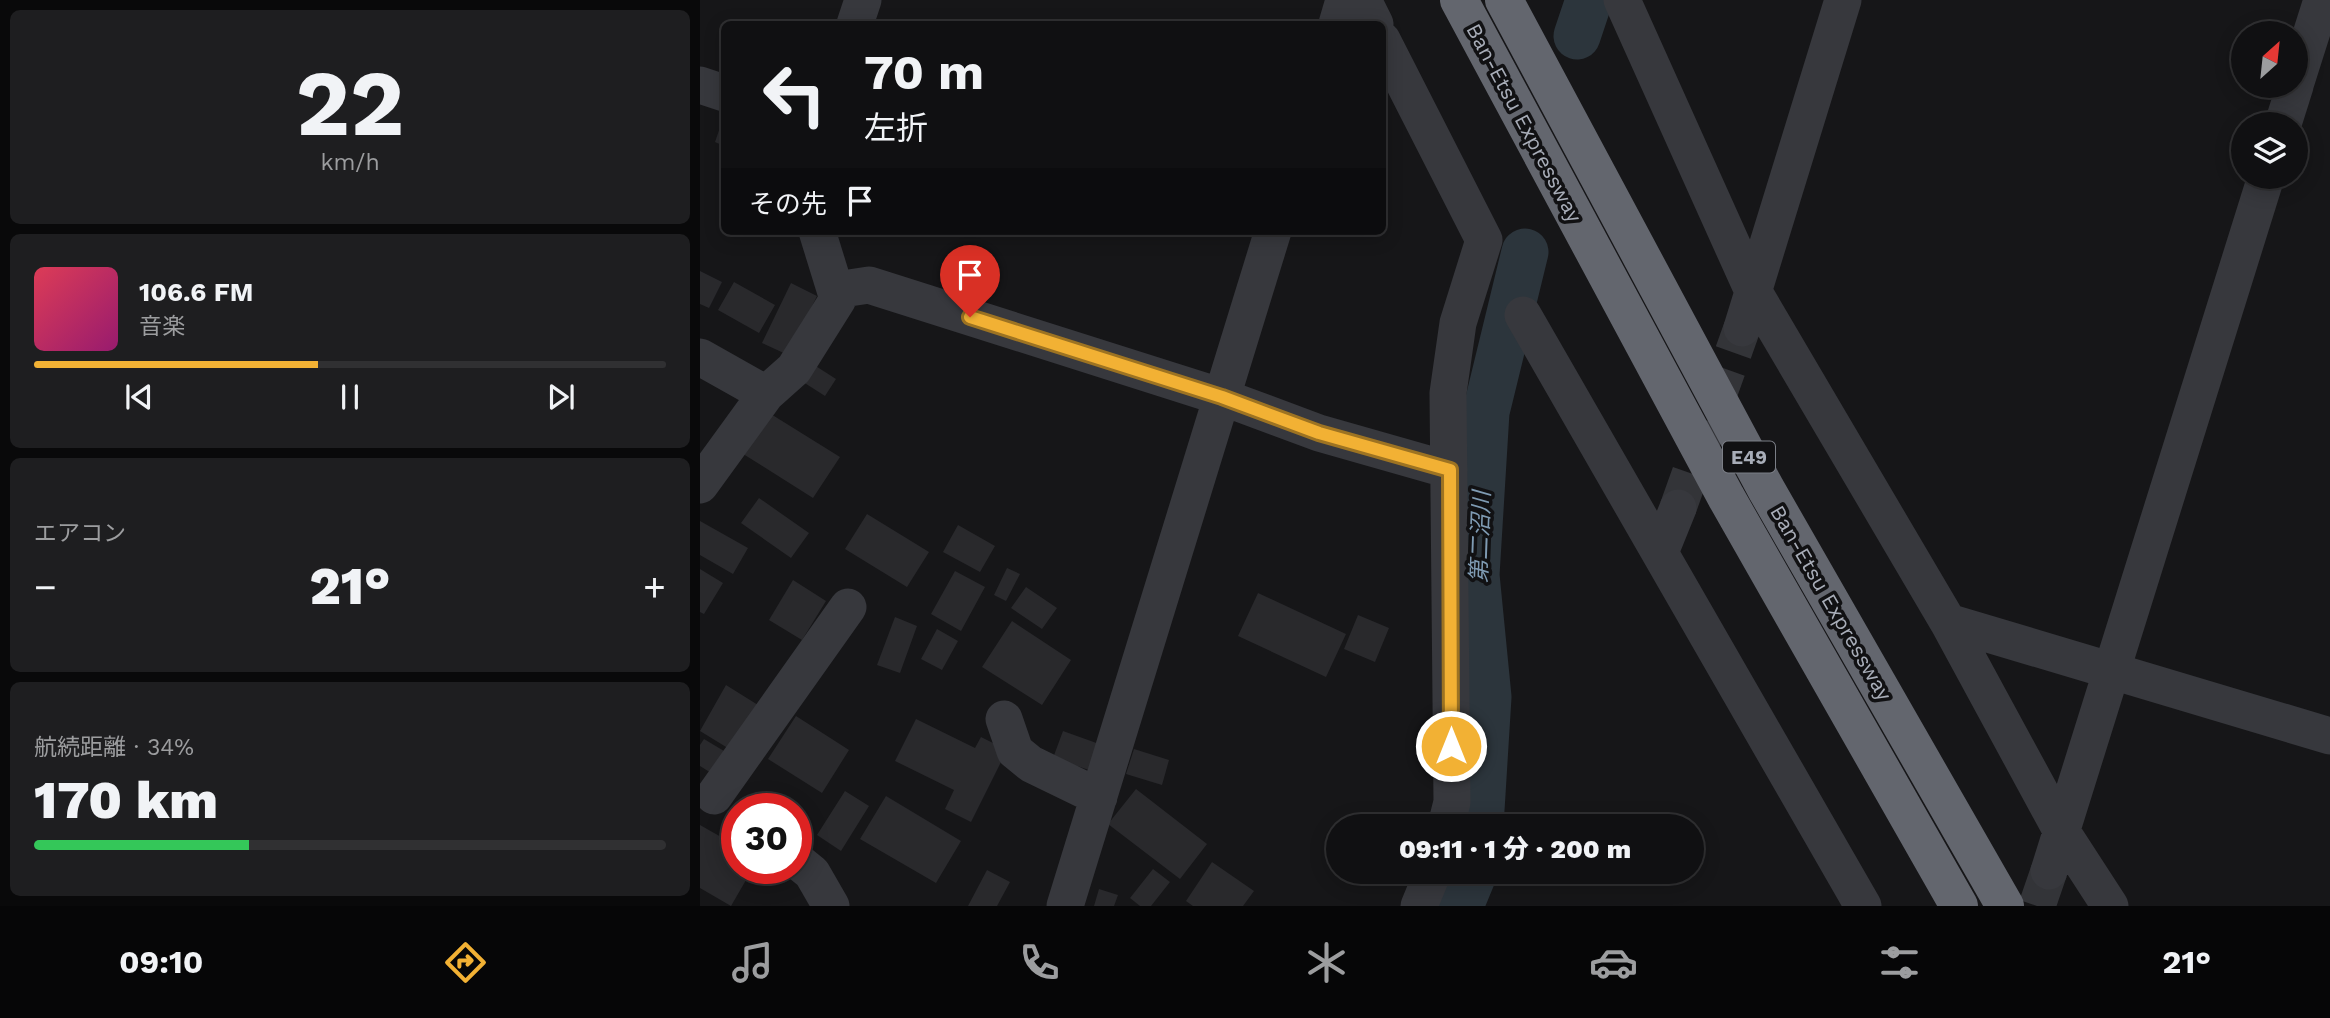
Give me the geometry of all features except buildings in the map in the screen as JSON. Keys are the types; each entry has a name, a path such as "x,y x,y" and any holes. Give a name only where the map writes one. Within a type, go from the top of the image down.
{"highway":[{"name":"Ban-Etsu Expressway","path":"1458,0 1719,486 1959,906"},
{"name":"Ban-Etsu Expressway","path":"1504,0 1766,489 2006,906"}],"street":[{"path":"856,21 863,0"},
{"path":"1338,21 1344,0"},
{"path":"1363,0 1374,21"},
{"path":"1622,0 1752,289 1948,622 2062,832 2110,906"},
{"path":"1742,328 1843,0"},
{"path":"2308,44 2322,0"},
{"path":"1386,48 1484,240 1458,323 1448,393 1452,802 1449,814"},
{"path":"700,85 721,92"},
{"path":"2049,871 2262,189"},
{"path":"700,485 766,394 794,369 817,337 838,299 818,235"},
{"path":"1065,906 1272,235"},
{"path":"836,290 869,285 1222,397 1319,433 1450,470"},
{"path":"1523,315 1661,550 1863,906"},
{"path":"700,357 766,394"},
{"path":"1661,550 1678,508"},
{"path":"717,800 848,607"},
{"path":"1948,622 2330,736"},
{"path":"1004,719 1015,751 1031,764 1099,797"},
{"path":"812,873 831,906"},
{"path":"1419,906 1428,884"}],"waterway":[{"name":"第二沼川","path":"1577,36 1589,0"},
{"name":"第二沼川","path":"1481,814 1488,697 1476,575 1486,412 1525,252"},
{"name":"第二沼川","path":"1460,906 1469,884"}],"tunnel":[{"path":"1678,508 1742,328"},
{"path":"2037,906 2049,871"}],"route":[{"path":"970,317 1222,397 1319,433 1450,470 1451,746"}]}
